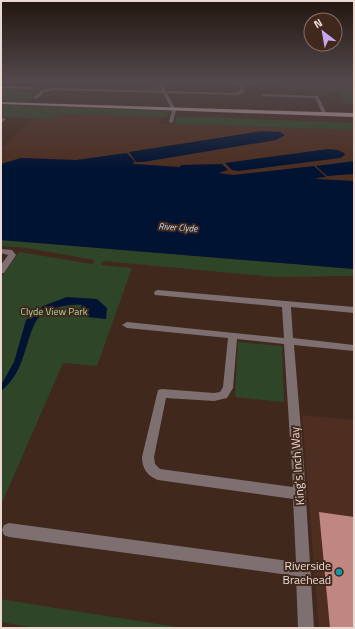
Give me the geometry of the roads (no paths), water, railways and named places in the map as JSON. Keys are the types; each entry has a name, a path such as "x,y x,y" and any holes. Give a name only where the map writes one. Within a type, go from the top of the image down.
{"main road":[{"path":"232,110 354,115"}],"street":[{"path":"171,122 174,110"},
{"path":"1,251 12,254 3,267"},
{"path":"158,293 354,310"},
{"name":"King's Inch Way","path":"286,304 299,494 306,628"},
{"path":"127,325 354,348"},
{"path":"233,336 228,388 223,395 214,397 162,393 148,457 149,467 158,474 299,494"},
{"path":"9,530 303,570"}],"water":[{"path":"262,131 280,132 285,135 276,140 143,162 136,162 129,152"},
{"path":"328,149 338,150 345,155 340,158 238,171 232,170 225,163"},
{"name":"River Clyde","path":"127,153 135,162 132,163 134,164 180,167 181,165 222,164 228,170 218,173 233,175 314,166 326,177 316,178 317,179 354,181 354,269 1,240 1,164 21,158 76,160"},
{"path":"354,161 354,174 327,176 316,166"},
{"path":"67,297 97,299 107,308 106,319 77,316 82,305 69,305 49,310 35,323 19,368 9,384 1,391 1,385 14,362 26,320 43,306"}],"place":[{"name":"Riverside Braehead","path":"339,572"}],"park label":[{"name":"Clyde View Park","path":"54,311"}]}
